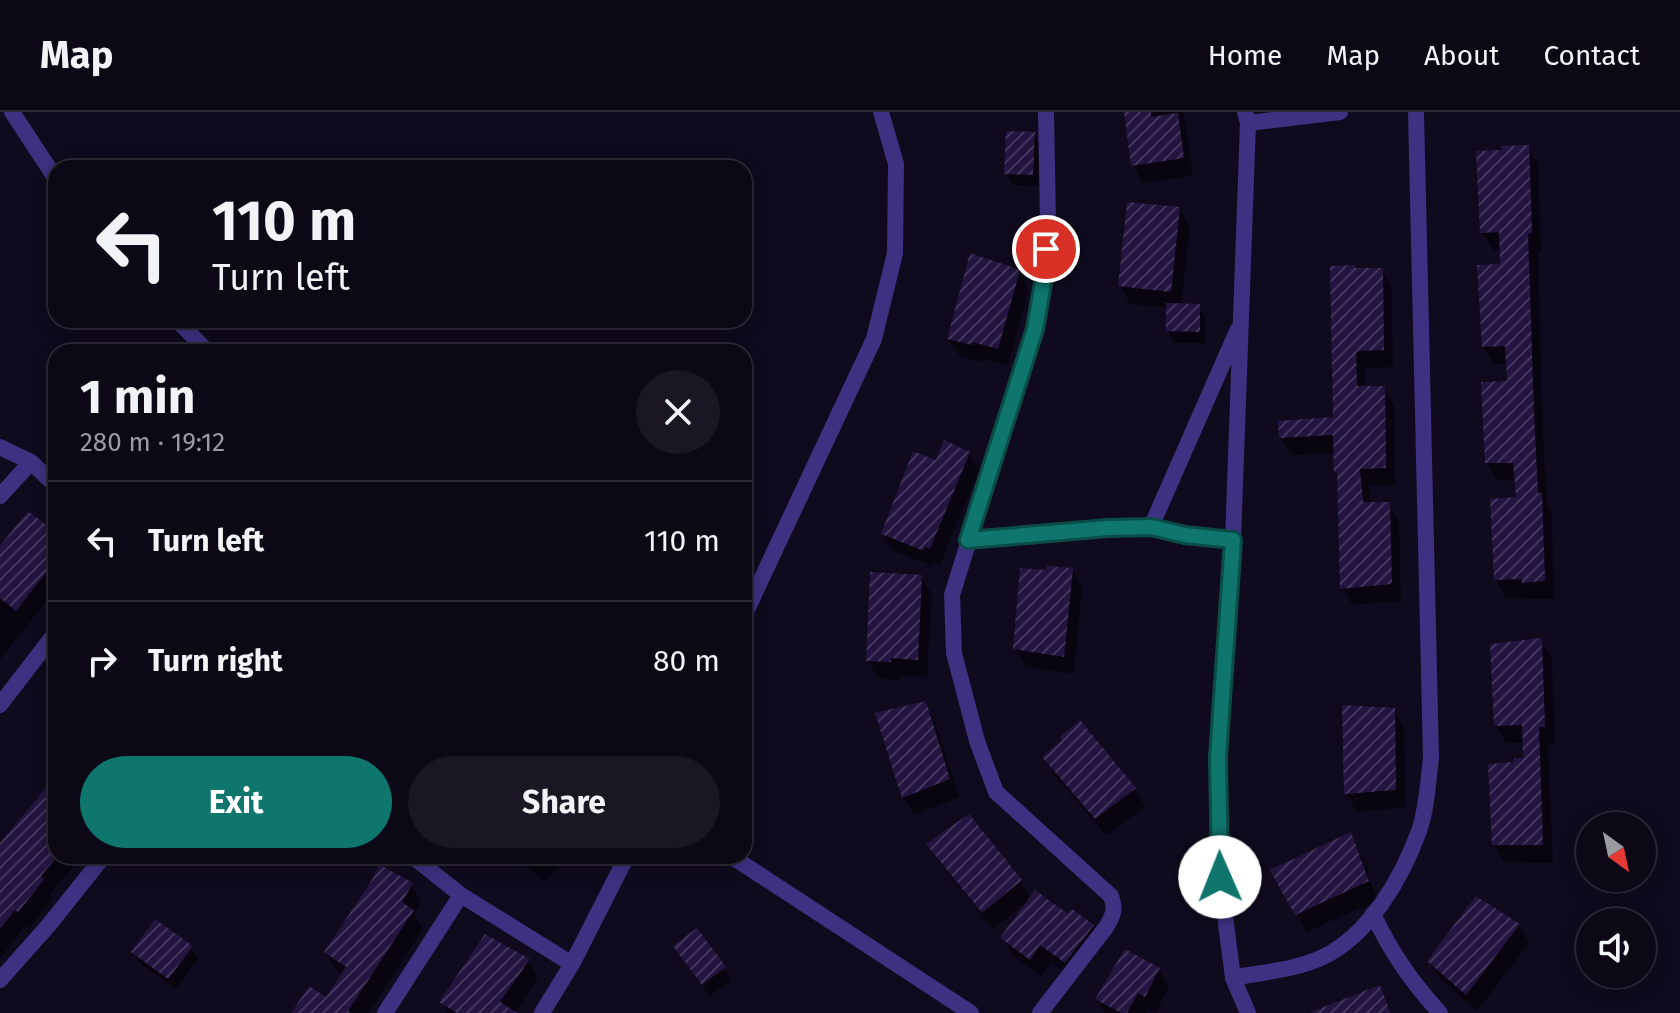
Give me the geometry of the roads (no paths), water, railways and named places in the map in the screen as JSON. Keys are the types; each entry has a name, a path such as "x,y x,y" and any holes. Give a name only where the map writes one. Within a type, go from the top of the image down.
{"street":[{"path":"12,112 48,167"},
{"path":"752,599 874,339 895,253 896,164 881,112"},
{"path":"1040,1013 1107,926 1115,905 1111,896 996,792 977,741 954,653 952,595 1035,329 1044,277 1048,221 1046,112"},
{"path":"1248,1013 1233,978 1220,877 1218,757 1233,540 1246,117 1340,112"},
{"path":"1233,978 1297,966 1322,958 1344,945 1373,914 1400,872 1419,830 1431,758 1416,112"},
{"path":"1151,527 1242,320"},
{"path":"185,328 200,344"},
{"path":"0,447 31,462 48,478"},
{"path":"0,496 31,462"},
{"path":"968,540 1151,527 1185,535 1233,540"},
{"path":"0,705 48,642"},
{"path":"0,980 98,864"},
{"path":"422,864 461,895 572,964"},
{"path":"542,1013 572,964 623,864"},
{"path":"743,864 971,1013"},
{"path":"385,1013 461,895"},
{"path":"1373,914 1405,973 1440,1013"}]}
